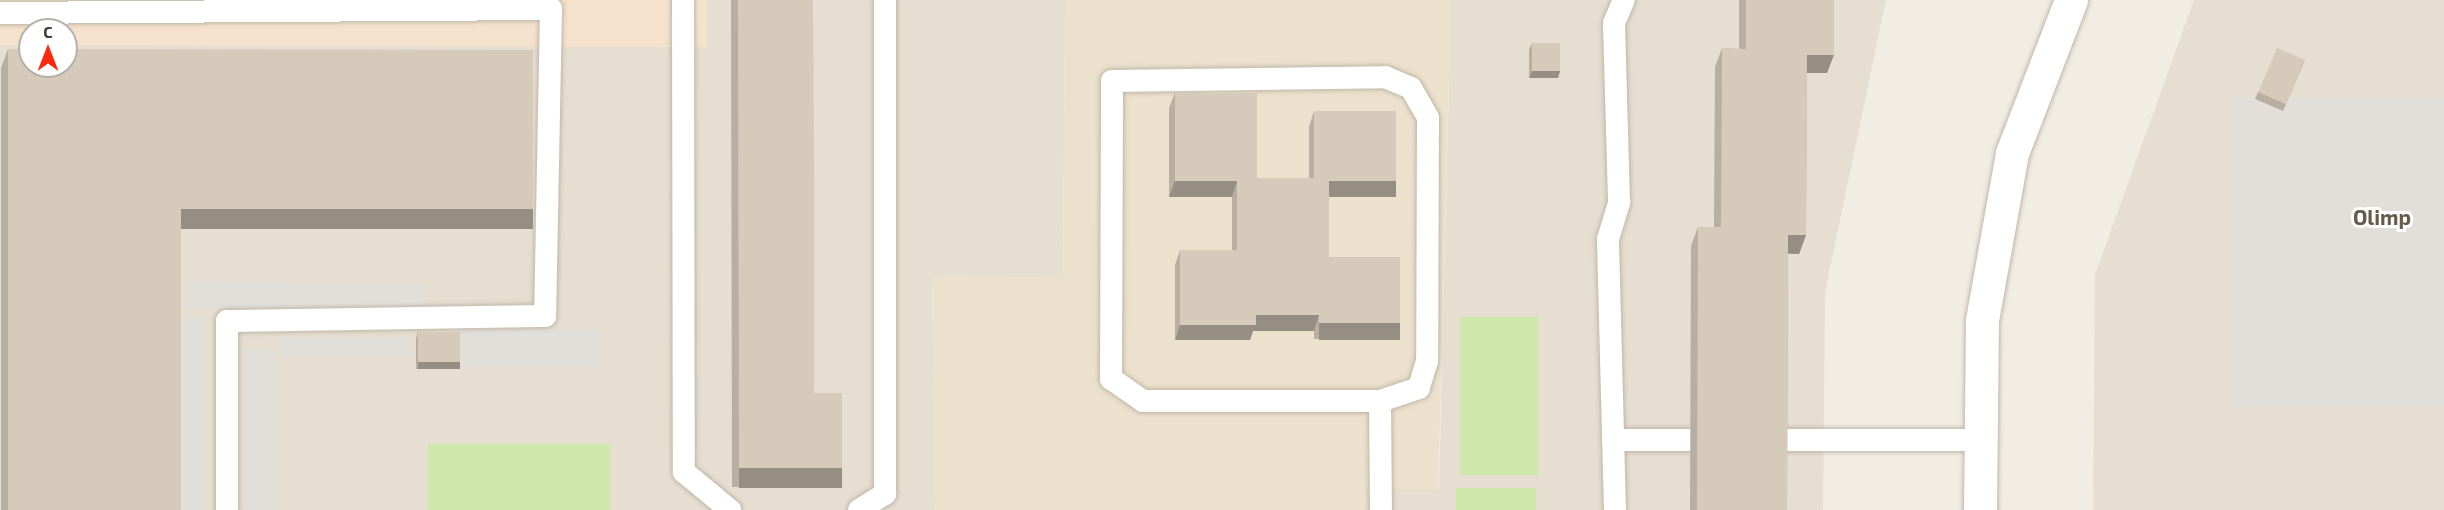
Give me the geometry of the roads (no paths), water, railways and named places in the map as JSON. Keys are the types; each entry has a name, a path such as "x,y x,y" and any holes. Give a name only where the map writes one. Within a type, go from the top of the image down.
{"street":[{"path":"1980,510 1982,320 2012,153 2071,0"}],"lane":[{"path":"683,0 684,472 730,510"},
{"path":"859,510 885,494 885,0"},
{"path":"1615,510 1608,239 1619,202 1614,23 1624,0"},
{"path":"0,13 551,5 545,315 227,321 227,510"},
{"path":"1385,78 1411,88 1428,118 1427,360 1419,388 1380,401 1143,401 1111,379 1112,81 1385,78"},
{"path":"1380,401 1381,510"},
{"path":"1613,440 1690,440"},
{"path":"1780,440 1980,440"}],"district":[{"name":"Olimp","path":"2382,217"}]}
